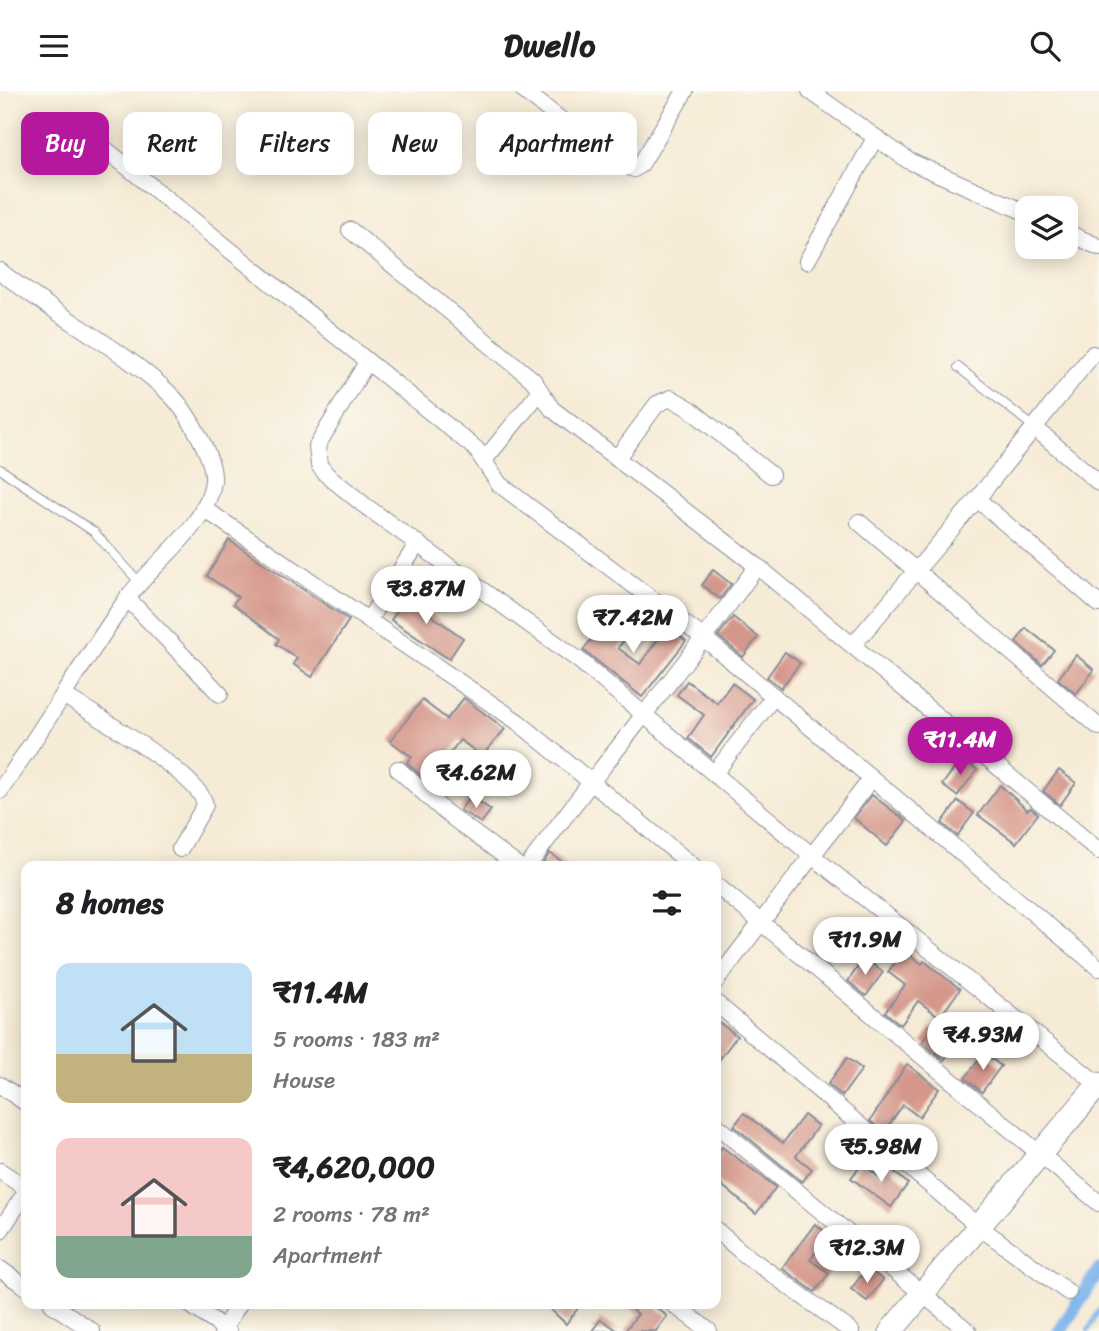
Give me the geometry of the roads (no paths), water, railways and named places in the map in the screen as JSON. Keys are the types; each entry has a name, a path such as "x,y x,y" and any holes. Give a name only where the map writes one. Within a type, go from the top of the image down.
{"street":[{"path":"524,91 614,161 634,169 641,164 685,91"},
{"path":"810,91 909,161 1015,208"},
{"path":"807,261 875,138"},
{"path":"109,152 485,459 499,484 705,639 1099,968"},
{"path":"350,230 533,380 539,393 552,409 757,566 1099,851"},
{"path":"1078,236 1097,242"},
{"path":"0,271 33,297 145,373 172,397 184,410 209,457 213,478 203,508 127,598 0,791"},
{"path":"853,645 977,499 1093,354"},
{"path":"367,362 317,446 316,455 326,474 580,661 811,855 1099,1085 891,1331"},
{"path":"485,459 539,393"},
{"path":"617,458 657,404 671,398 690,409 771,475"},
{"path":"1035,428 1097,477"},
{"path":"977,499 1099,604"},
{"path":"203,508 519,722 687,861"},
{"path":"859,522 1099,727"},
{"path":"369,619 418,543"},
{"path":"532,861 590,779 705,639 757,566"},
{"path":"127,598 220,694"},
{"path":"65,696 153,753 199,789 205,805 180,849"},
{"path":"714,774 774,696"},
{"path":"398,769 446,812 512,861"},
{"path":"721,974 871,779"},
{"path":"721,889 1099,1203"},
{"path":"721,1007 978,1226 1068,1292"},
{"path":"0,1085 21,1100"},
{"path":"721,1129 968,1331"},
{"path":"0,1171 21,1186"},
{"path":"0,1231 21,1198"},
{"path":"721,1234 764,1270 851,1331"},
{"path":"0,1269 21,1284"},
{"path":"59,1309 92,1331"},
{"path":"196,1309 224,1330 236,1309"},
{"path":"680,1309 709,1331"}],"lane":[{"path":"958,367 1035,428"},
{"path":"0,469 94,532 140,583"}],"waterway":[{"path":"1060,1331 1099,1270"},
{"path":"1088,1331 1099,1310"}]}
